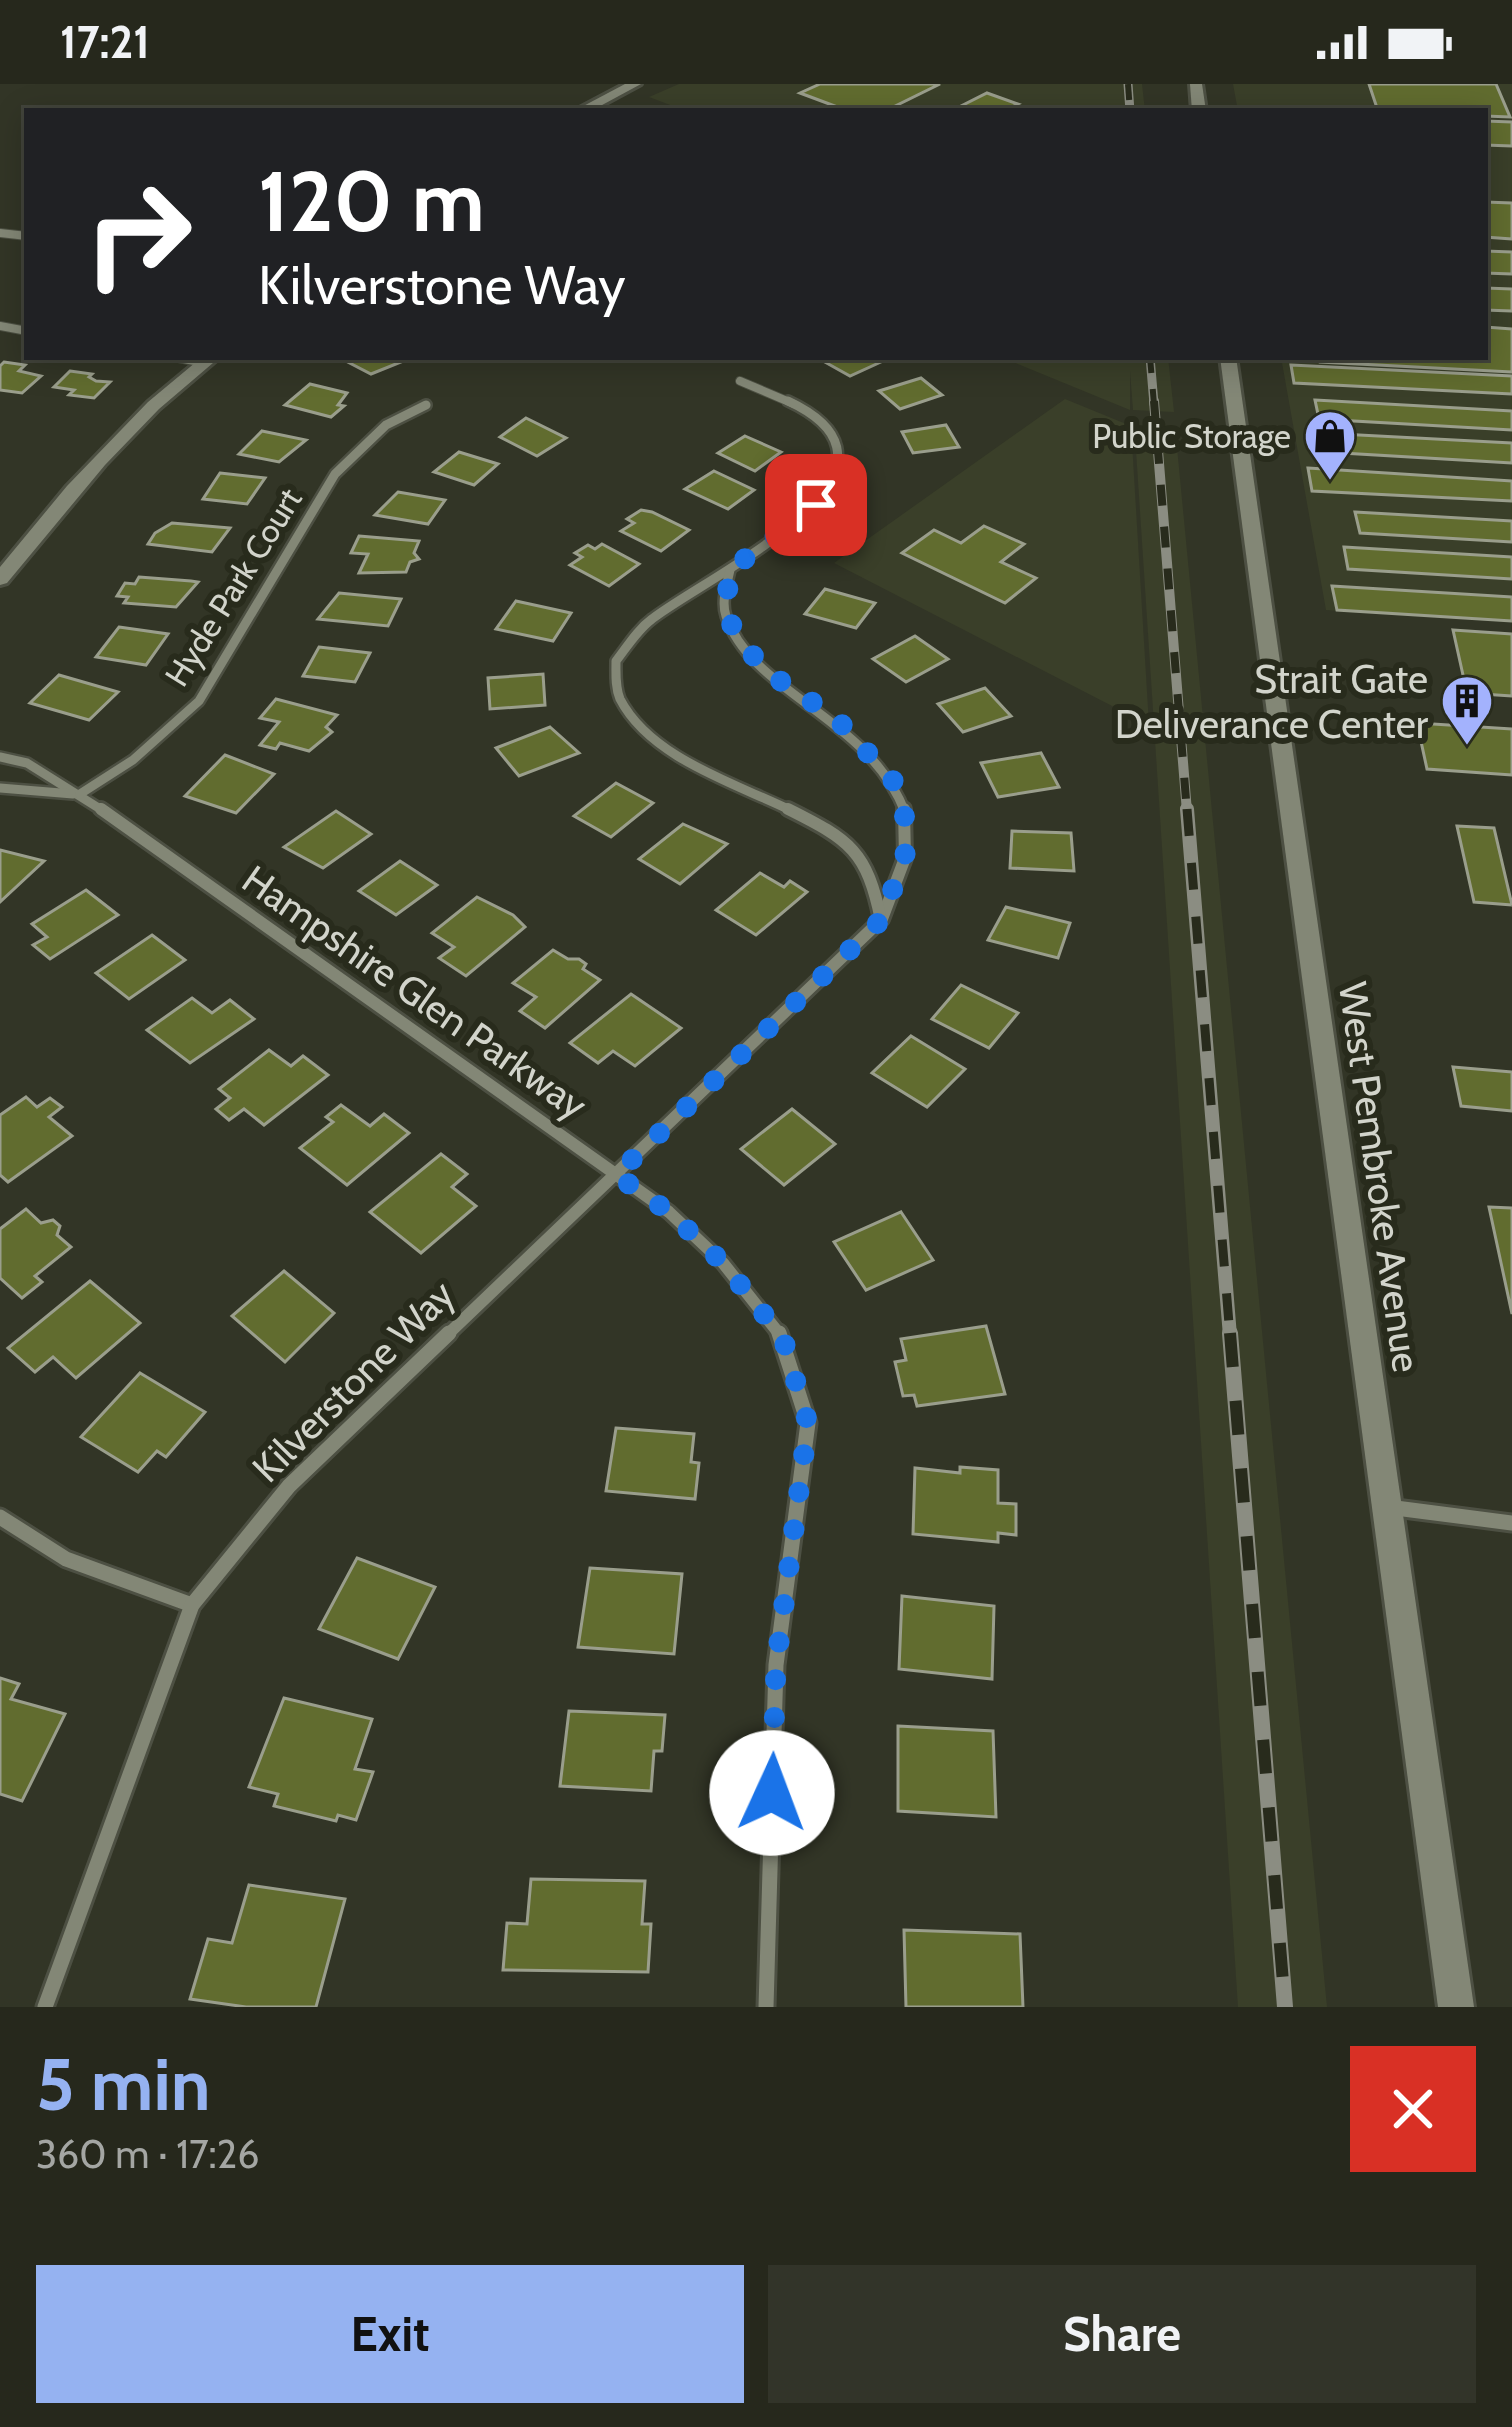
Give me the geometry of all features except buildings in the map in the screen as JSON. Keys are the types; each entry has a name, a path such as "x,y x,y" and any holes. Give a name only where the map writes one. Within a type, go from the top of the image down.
{"main road":[{"path":"587,108 635,84"},
{"path":"0,579 51,514 208,360"},
{"name":"West Pembroke Avenue","path":"1228,360 1456,2007"}],"street":[{"path":"740,381 815,416 837,442 838,468 816,505 730,570 648,621 616,661 619,698 644,727 696,764 814,823 866,861 881,920"},
{"name":"Hyde Park Court","path":"80,794 133,760 200,701 335,474 386,425 426,405"},
{"name":"Kilverstone Way","path":"45,2007 192,1605 289,1486 881,920 905,857 906,822 896,784 836,718 767,672 741,641 725,613 730,570"},
{"name":"Hampshire Glen Parkway","path":"0,757 27,763 80,794 669,1212 723,1263 783,1338 808,1423 776,1665 766,2007"},
{"path":"0,788 80,794"},
{"path":"1386,1507 1512,1523"},
{"path":"0,1517 76,1561 192,1605"}],"shaded area":[{"path":"679,84 1142,84 1145,108 678,108 649,97"},
{"path":"1233,84 1512,84 1512,622 1326,610 1282,360 1488,360 1488,108 1237,108"},
{"path":"1008,360 1168,360 1174,412 1133,410 1130,371 1130,410"},
{"path":"1065,399 1131,426 1149,725 834,563"},
{"path":"1135,435 1176,437 1327,2007 1238,2007"}],"railway":[{"path":"1128,84 1130,108"},
{"path":"1150,360 1154,404"},
{"path":"1154,401 1187,812"},
{"path":"1187,809 1230,1336"},
{"path":"1230,1333 1285,2007"}],"place":[{"name":"Public Storage","path":"1330,482"},
{"name":"Strait Gate Deliverance Center","path":"1467,747"}],"route":[{"path":"772,1793 776,1665 808,1423 783,1338 723,1263 669,1212 616,1175 881,920 905,857 906,822 896,784 836,718 767,672 725,613 730,570 816,505"}]}
